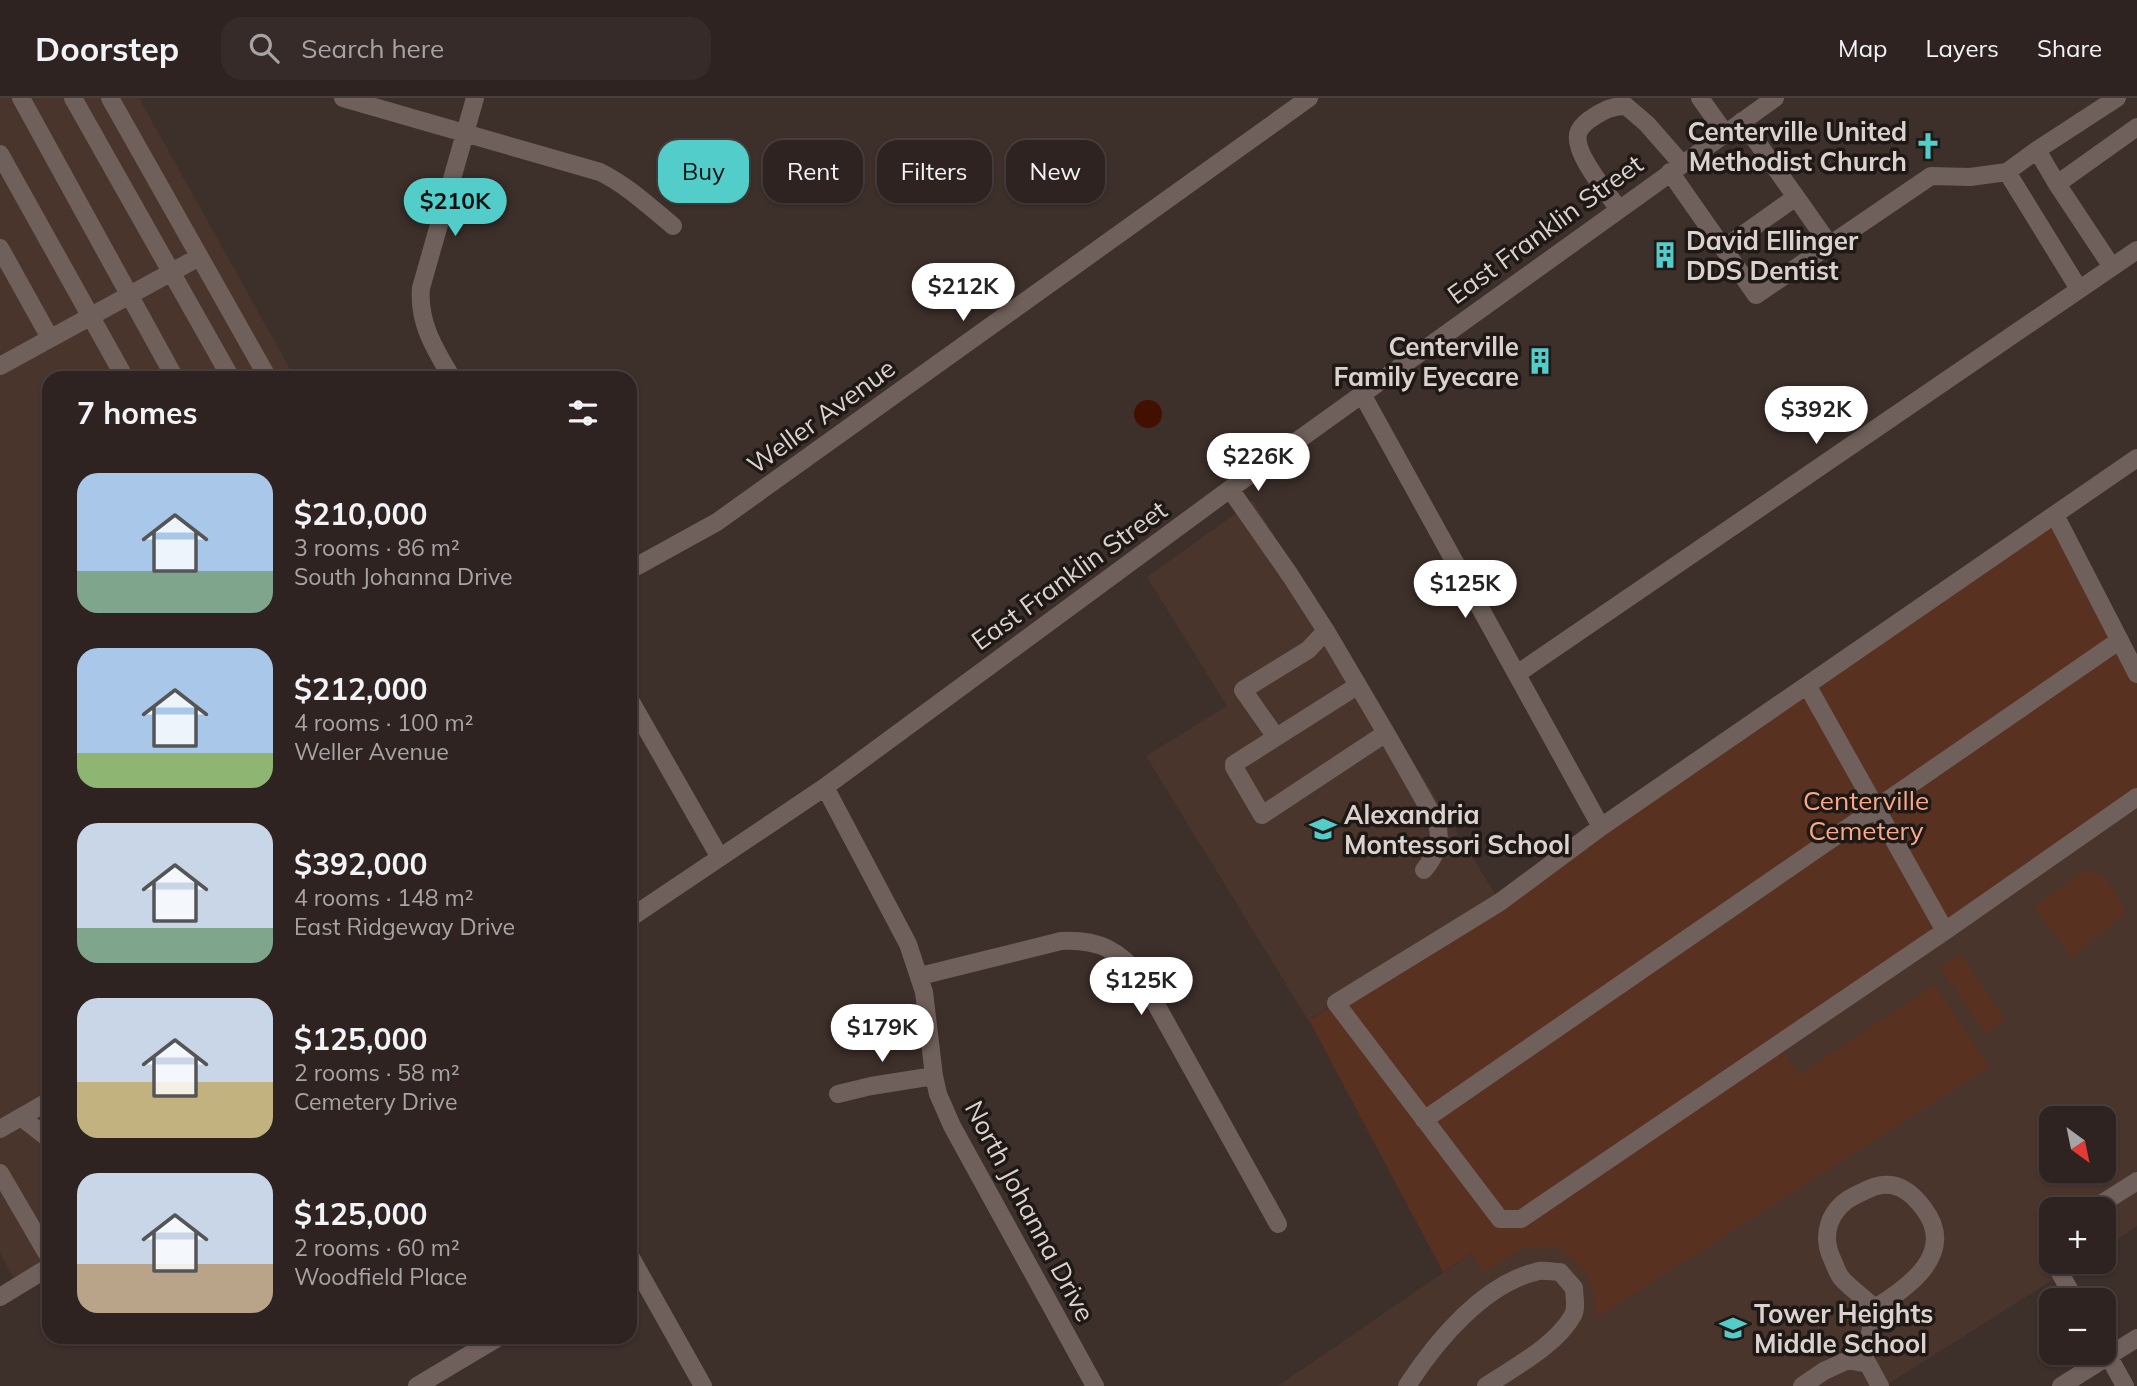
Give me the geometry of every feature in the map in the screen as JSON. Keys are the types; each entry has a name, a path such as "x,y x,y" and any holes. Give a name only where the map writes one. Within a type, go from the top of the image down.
{"street":[{"path":"21,98 171,371"},
{"path":"73,98 227,371"},
{"path":"110,98 264,371"},
{"path":"343,98 600,172 626,187 673,226"},
{"path":"448,371 428,335 422,318 421,294 475,98"},
{"name":"Weller Avenue","path":"637,566 717,522 1309,98"},
{"path":"1700,98 1725,133"},
{"name":"East Franklin Street","path":"637,913 825,787 1230,489 1775,98"},
{"path":"1619,209 1584,160 1577,141 1579,131 1589,120 1614,106 1626,106 1647,124 1756,295 1931,176 1970,177 2007,172 2117,98"},
{"path":"1742,121 1829,244"},
{"path":"2057,184 2137,127"},
{"path":"2037,150 2112,267"},
{"path":"0,154 121,371"},
{"path":"2007,172 2079,289"},
{"path":"1724,248 1796,197"},
{"path":"0,248 50,338"},
{"path":"1517,674 2137,250"},
{"path":"3,358 50,338 199,257"},
{"path":"1362,394 1601,827"},
{"path":"2137,458 1601,827 1500,902 1336,1003 1500,1219 1521,1219 2137,797"},
{"path":"1230,489 1326,631 1437,823 1440,839 1435,854 1424,870"},
{"path":"2055,515 2137,674"},
{"path":"1276,737 1244,690 1307,650 1326,631"},
{"path":"1424,1120 2120,640"},
{"path":"1807,685 1945,931"},
{"path":"1357,686 1233,765 1264,815 1386,733"},
{"path":"637,712 719,856"},
{"name":"North Johanna Drive","path":"825,787 908,944 924,992 934,1076 964,1151 1095,1386"},
{"path":"920,976 1061,941 1094,943 1107,947 1122,957 1142,979 1278,1224"},
{"path":"838,1094 934,1076"},
{"path":"0,1129 42,1105"},
{"path":"21,1117 42,1134"},
{"path":"0,1172 42,1245"},
{"path":"2112,1197 2137,1181"},
{"path":"1864,1363 1875,1308 1900,1293 1917,1276 1931,1259 1936,1244 1934,1227 1914,1196 1888,1185 1874,1187 1850,1198 1836,1209 1826,1229 1827,1249 1841,1278 1875,1308"},
{"path":"637,1269 703,1386"},
{"path":"0,1297 42,1271"},
{"path":"1407,1386 1421,1364 1461,1317 1502,1286 1540,1271 1560,1272 1574,1288 1574,1314 1556,1336 1486,1386"},
{"path":"2116,1347 2137,1338"},
{"path":"417,1386 487,1344"},
{"path":"1802,1386 1824,1371 1849,1360 1868,1364 1880,1386"},
{"path":"2061,1386 2089,1365"},
{"path":"2113,1365 2125,1386"}],"shaded area":[{"path":"0,98 139,98 291,371 42,371 42,1271 18,1286 0,1253"},
{"path":"1148,400 1158,404 1162,414 1158,424 1148,428 1138,424 1134,414 1138,404"},
{"name":"Alexandria Montessori School","path":"1253,501 1500,902 1308,1020 1146,756 1227,706 1147,577"},
{"path":"2137,796 2137,1226 2116,1240 2116,1197 2039,1197 2039,1274 2062,1274 1885,1386 1278,1386"}],"green space":[{"name":"Centerville Cemetery","path":"2055,515 2137,674 2137,797 1779,1044 1799,1075 1935,985 1989,1067 1597,1317 1593,1293 1586,1276 1575,1262 1556,1246 1523,1248 1484,1272 1471,1253 1443,1272 1309,1020 1500,902"},
{"path":"2085,870 2106,877 2126,912 2072,957 2034,907"},
{"path":"1960,954 2005,1020 1986,1034 1940,968"}],"place":[{"name":"Centerville United Methodist Church","path":"1928,146"},
{"name":"David Ellinger DDS Dentist","path":"1665,255"},
{"name":"Centerville Family Eyecare","path":"1540,361"},
{"name":"Alexandria Montessori School","path":"1323,829"},
{"name":"Tower Heights Middle School","path":"1733,1328"}]}
